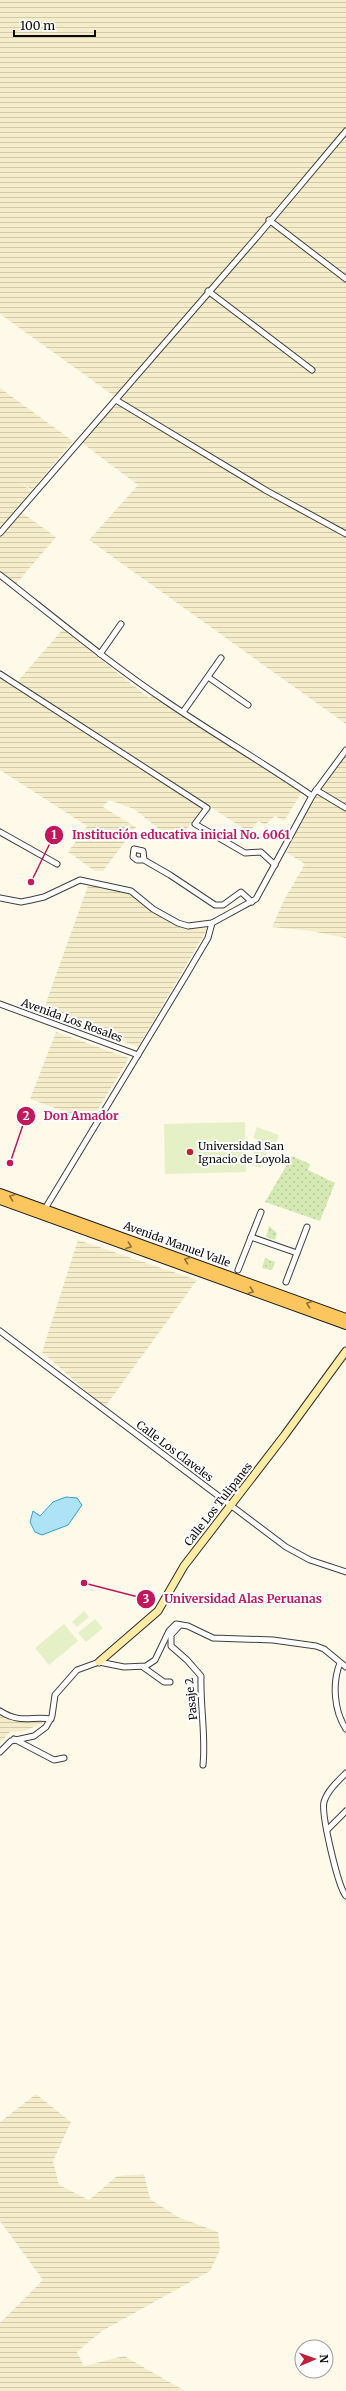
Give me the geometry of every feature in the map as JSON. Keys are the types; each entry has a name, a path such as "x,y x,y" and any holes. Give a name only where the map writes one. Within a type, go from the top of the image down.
{"main road":[{"name":"Avenida Manuel Valle","path":"0,1192 43,1212 346,1325"},
{"name":"Avenida Manuel Valle","path":"0,1200 43,1212 346,1318"}],"street":[{"path":"0,533 116,400 208,291 256,238 269,220 346,131"},
{"path":"269,220 346,279"},
{"path":"208,291 312,370"},
{"path":"116,400 267,491 346,534"},
{"path":"0,575 100,654 183,712 255,757 312,796"},
{"path":"100,654 121,624"},
{"path":"183,712 221,658"},
{"path":"0,674 207,808 195,824 245,853 261,852 275,865"},
{"path":"208,677 248,705"},
{"path":"0,898 21,902 31,900 44,897 80,880 131,891 153,909 178,923 188,926 212,923 256,899 312,796 346,750"},
{"path":"316,790 346,808"},
{"path":"0,832 57,864"},
{"path":"144,860 215,906 223,905 241,892 252,902"},
{"path":"43,1212 208,938 212,923"},
{"name":"Avenida Los Rosales","path":"0,1004 138,1055"},
{"path":"238,1270 261,1212"},
{"path":"286,1282 307,1227"},
{"path":"251,1237 297,1253"},
{"name":"Calle Los Claveles","path":"0,1331 286,1547 310,1560 346,1572"},
{"name":"Calle Los Tulipanes","path":"99,1662 158,1611 184,1566 346,1351"},
{"path":"0,1752 14,1739 34,1736 46,1727 51,1719 54,1699 57,1692 77,1670 99,1662 124,1667 143,1667 155,1660 171,1627 181,1624 213,1638 273,1640 324,1648 346,1667"},
{"name":"Pasaje 2","path":"181,1624 173,1631 171,1646 187,1660 200,1676 200,1701 205,1730 203,1765"},
{"path":"340,1663 336,1703 339,1719 346,1728"},
{"path":"143,1667 164,1682 170,1682"},
{"path":"0,1711 8,1716 24,1720 40,1718 51,1719"},
{"path":"14,1739 54,1760 64,1758"},
{"path":"346,1773 334,1785 325,1800 323,1813 339,1884 346,1896"},
{"path":"327,1830 346,1811"}],"shaded area":[{"path":"0,0 346,0 346,724 89,540 138,485 82,443 111,409 113,409 121,401 0,314"},
{"path":"0,388 73,441 32,490 19,481 31,491 0,528"},
{"path":"21,512 56,537 15,585 0,573 0,536"},
{"path":"63,629 149,698 152,696 302,792 284,821 275,816 265,825 258,821 249,832 17,682"},
{"path":"0,677 204,809 175,842 134,809 109,800 103,807 136,827 103,871 95,871 68,852 87,826 0,770"},
{"path":"346,753 346,938 311,931 272,927 284,900 305,864 287,853 299,823 312,799"},
{"path":"89,883 133,895 151,910 179,927 189,929 208,928 138,1047 43,1011"},
{"path":"56,1032 129,1058 91,1121 30,1099"},
{"path":"78,1240 197,1280 105,1407 42,1352"},
{"path":"0,1714 12,1720 42,1721 42,1723 25,1731 10,1732 0,1743"},
{"path":"36,2094 71,2122 53,2161 59,2185 89,2200 117,2176 144,2174 150,2199 178,2217 218,2232 220,2250 210,2271 102,2331 77,2352 84,2366 124,2356 185,2391 0,2391 0,2323 43,2280 0,2221 0,2122"}],"green space":[{"path":"245,1122 246,1172 165,1174 164,1124"},
{"path":"257,1127 279,1135 275,1146 253,1138"},
{"path":"258,1142 269,1146 261,1168 250,1164"},
{"path":"292,1156 310,1164 308,1170 335,1183 320,1221 265,1202"},
{"path":"269,1226 277,1233 275,1240 266,1237"},
{"path":"265,1258 275,1262 272,1270 262,1268"},
{"path":"84,1611 89,1617 77,1627 72,1622"},
{"path":"95,1619 103,1628 86,1642 78,1633"},
{"path":"64,1624 78,1641 49,1665 35,1648"}],"water":[{"path":"66,1497 77,1498 82,1505 68,1525 42,1535 35,1532 30,1522 33,1511 40,1516 53,1502"}],"place":[{"name":"Institución educativa inicial No. 6061","path":"31,882"},
{"name":"Universidad San Ignacio de Loyola","path":"190,1152"},
{"name":"Don Amador","path":"10,1163"},
{"name":"Universidad Alas Peruanas","path":"84,1583"}]}
